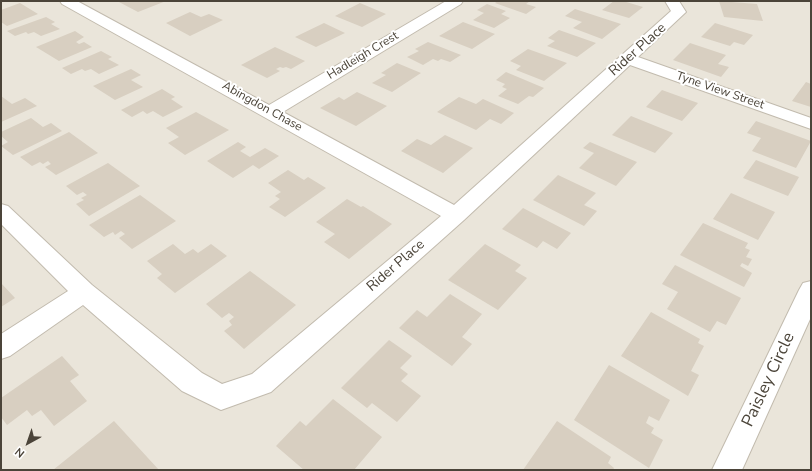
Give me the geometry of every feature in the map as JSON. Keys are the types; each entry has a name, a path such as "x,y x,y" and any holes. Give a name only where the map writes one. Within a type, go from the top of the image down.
{"street":[{"name":"Abingdon Chase","path":"67,1 456,215"},
{"name":"Hadleigh Crest","path":"270,112 456,1"},
{"name":"Rider Place","path":"1,211 84,292 192,382 221,397 261,383 456,215 680,12 672,1"},
{"name":"Tyne View Street","path":"628,59 811,124"},
{"name":"Paisley Circle","path":"727,470 811,290"},
{"path":"1,348 84,292"}],"shaded area":[{"path":"1,1 811,1 811,470 1,470"}],"building":[{"path":"166,1 138,12 119,2"},
{"path":"498,1 530,1 526,4 536,7 526,14 495,3"},
{"path":"614,1 623,1 643,7 629,18 602,10"},
{"path":"719,1 757,4 763,21 724,17"},
{"path":"20,3 38,14 7,26 1,22 1,10"},
{"path":"360,3 386,14 362,27 335,16"},
{"path":"487,4 506,11 501,14 510,18 494,28 473,20 484,13 477,10"},
{"path":"575,9 621,24 602,39 573,28 582,22 565,16"},
{"path":"190,12 201,17 209,14 223,20 190,36 166,23"},
{"path":"46,17 55,22 51,24 60,29 41,36 34,32 28,34 26,32 15,36 7,31"},
{"path":"463,22 495,34 472,49 439,36"},
{"path":"324,23 345,33 316,47 295,37"},
{"path":"715,23 753,35 744,45 734,42 730,46 701,37"},
{"path":"559,30 596,43 577,57 547,46 555,41 548,38"},
{"path":"75,31 84,37 76,42 79,44 84,42 92,47 59,61 36,47"},
{"path":"428,42 461,55 450,62 441,59 438,61 433,59 423,65 407,57 419,51 415,49"},
{"path":"690,43 726,55 718,64 729,67 721,77 673,60"},
{"path":"275,47 305,61 291,69 280,67 276,69 280,71 267,78 241,65"},
{"path":"528,49 567,63 544,81 516,70 521,66 510,61"},
{"path":"101,51 112,57 108,59 119,65 99,74 91,69 85,71 82,69 71,74 62,68"},
{"path":"397,63 421,73 392,92 372,83 386,75 381,73"},
{"path":"131,69 141,75 131,80 143,87 115,100 93,86"},
{"path":"506,72 544,88 533,97 529,96 518,104 498,96 507,89 502,87 505,84 496,80"},
{"path":"806,82 811,84 811,107 792,101"},
{"path":"162,89 175,97 171,99 183,107 163,117 153,111 147,114 143,111 132,117 121,110"},
{"path":"662,90 698,103 682,121 646,107"},
{"path":"357,92 387,106 356,126 320,108 339,97 344,100"},
{"path":"1,96 12,104 25,98 37,106 1,122"},
{"path":"459,97 476,104 483,99 514,113 501,124 490,119 476,130 437,112"},
{"path":"196,112 229,130 185,155 168,143 179,137 166,128"},
{"path":"631,116 673,133 655,153 612,135"},
{"path":"31,118 43,127 51,123 62,131 13,155 1,146 8,142 1,136 1,132"},
{"path":"756,121 811,141 796,168 752,151 761,138 747,133"},
{"path":"69,132 98,153 56,175 45,167 51,164 48,161 43,164 40,162 32,166 20,157"},
{"path":"445,135 473,148 443,173 401,151 417,139 431,145"},
{"path":"238,142 246,147 240,151 250,157 265,148 279,156 259,169 253,165 233,178 207,161"},
{"path":"590,142 637,162 616,186 579,168 594,153 583,148"},
{"path":"756,160 799,177 788,196 743,178"},
{"path":"108,163 140,186 89,216 76,204 84,200 81,198 87,195 83,192 77,195 66,186"},
{"path":"288,170 304,180 308,177 326,188 285,217 269,207 280,199 275,196 281,192 268,183"},
{"path":"558,175 596,193 584,205 597,211 584,226 533,200"},
{"path":"731,193 775,212 758,240 713,219"},
{"path":"140,195 176,221 132,249 119,238 125,234 121,231 115,235 113,232 104,237 89,225"},
{"path":"347,199 361,207 363,206 392,224 349,259 324,242 335,234 316,222"},
{"path":"523,208 571,233 557,249 543,241 537,248 502,229"},
{"path":"703,223 748,243 745,248 750,250 746,257 752,259 748,266 742,263 740,266 752,273 744,287 680,255"},
{"path":"173,244 185,254 193,249 198,253 211,244 227,256 175,293 157,278 162,274 147,261"},
{"path":"485,244 521,265 515,271 527,278 498,310 448,280"},
{"path":"675,265 741,298 726,325 717,321 710,332 667,309 678,292 662,284"},
{"path":"250,271 296,305 244,349 224,331 232,325 229,321 234,317 229,313 222,318 206,304"},
{"path":"1,283 15,298 1,307"},
{"path":"450,294 482,314 462,337 472,344 452,366 399,328 417,310 427,317"},
{"path":"651,312 700,339 698,343 704,346 691,371 699,375 688,396 621,356"},
{"path":"389,340 412,356 400,368 408,374 401,381 421,396 397,422 372,403 367,408 341,388"},
{"path":"62,356 79,375 70,381 87,401 54,426 41,410 32,416 27,410 7,425 1,417 1,398"},
{"path":"609,365 670,400 659,421 649,416 646,423 654,428 651,433 663,440 649,468 574,420"},
{"path":"333,399 382,437 354,470 304,470 276,446 300,421 306,426"},
{"path":"114,421 159,470 53,470"},
{"path":"557,421 611,457 608,463 614,468 613,470 523,470"}]}
